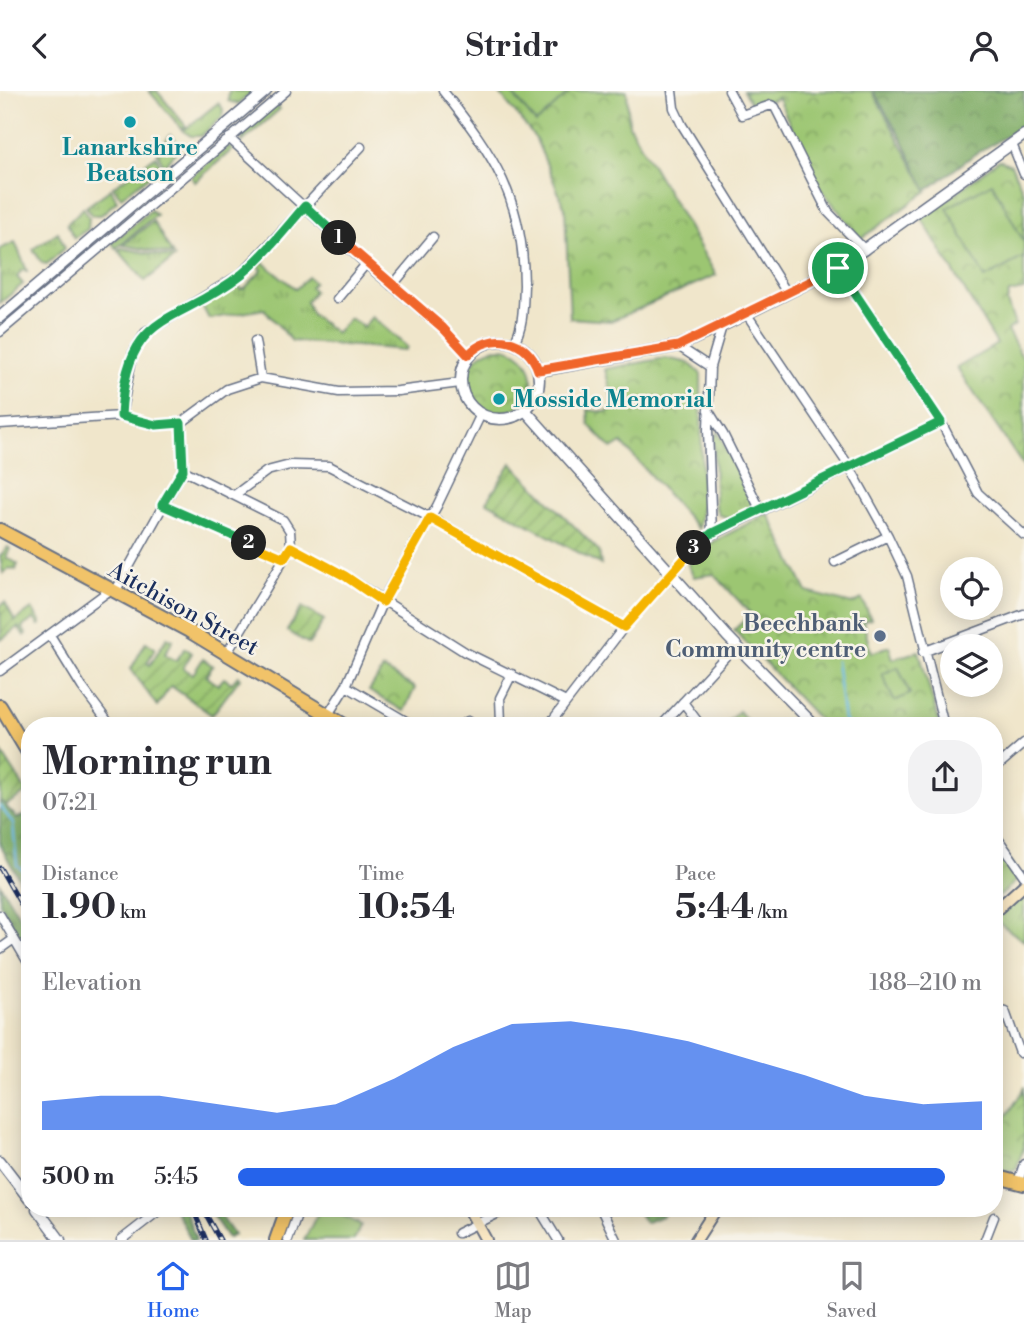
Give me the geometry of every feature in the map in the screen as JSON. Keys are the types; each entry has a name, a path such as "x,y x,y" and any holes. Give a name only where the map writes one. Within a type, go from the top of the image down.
{"main road":[{"name":"Aitchison Street","path":"0,530 227,653 333,717"},
{"path":"0,706 21,741"},
{"path":"1003,904 1024,885"},
{"path":"1003,1178 1021,1183"},
{"path":"276,1240 291,1217"},
{"path":"474,1217 486,1240"},
{"path":"696,1240 711,1217"}],"street":[{"path":"11,323 2,315 266,91"},
{"path":"0,332 286,91"},
{"path":"443,91 485,143 509,191 519,227 524,263 520,332 514,343"},
{"path":"672,91 674,108 682,125 787,293"},
{"path":"729,91 742,115 771,105 775,107 828,212 865,250"},
{"path":"538,370 678,346 722,327 838,268 1024,135"},
{"path":"229,138 366,264 443,328 468,355"},
{"path":"1012,144 1024,174"},
{"path":"121,416 133,353 145,333 242,274 361,147"},
{"path":"392,286 433,237"},
{"path":"337,299 366,264"},
{"path":"838,268 941,422 978,493 1024,535"},
{"path":"746,313 849,466 888,536 907,576 923,652 941,717"},
{"path":"712,533 708,410 710,367 722,327"},
{"path":"256,341 261,378"},
{"path":"492,341 514,343 528,352 538,370 536,395 525,410 503,419 481,414 464,397 460,383 463,364 468,355 492,341"},
{"path":"678,346 710,367"},
{"path":"0,424 121,416 156,425 181,423 228,389 261,378 340,392 398,391 460,383"},
{"path":"525,410 736,645 806,717"},
{"path":"708,410 723,434 761,511"},
{"path":"330,715 346,686 383,602 430,518 481,414"},
{"path":"555,717 624,627 672,572 712,533 941,422"},
{"path":"0,671 113,591 183,470 181,423"},
{"path":"236,494 267,471 290,465 328,466 430,518 624,627"},
{"path":"183,470 236,494 283,520 290,531 291,547 227,653"},
{"path":"162,505 284,558"},
{"path":"835,562 888,536"},
{"path":"291,547 345,576 465,652 566,702"},
{"path":"923,652 1024,614"},
{"path":"50,635 105,717"},
{"path":"669,717 736,645"},
{"path":"501,717 500,698 512,674"},
{"path":"346,686 399,717"},
{"path":"683,702 695,717"},
{"path":"1003,761 1024,743"},
{"path":"1003,846 1024,876"},
{"path":"0,915 21,951"},
{"path":"0,949 14,939"},
{"path":"1003,1010 1006,1011 1020,1053"},
{"path":"0,1161 21,1188"},
{"path":"1021,1183 1024,1164"},
{"path":"43,1217 60,1240"},
{"path":"121,1240 151,1217"},
{"path":"288,1240 293,1217"},
{"path":"299,1217 305,1223"},
{"path":"458,1233 490,1217"},
{"path":"544,1217 558,1240"},
{"path":"605,1217 617,1240"},
{"path":"985,1240 994,1217"}],"green space":[{"path":"149,91 157,91 186,126 182,129"},
{"path":"229,91 254,91 238,104 228,101"},
{"path":"498,91 627,91 629,125 716,275 611,321 570,318 565,208 536,139"},
{"path":"510,91 571,91 536,123"},
{"path":"743,91 872,91 927,191 861,239 817,184 778,98 753,106"},
{"path":"873,91 1024,91 1024,126 975,154 926,191 904,143"},
{"path":"218,103 223,109 222,117 201,136 191,136 183,131"},
{"path":"276,105 280,109 242,142 243,132"},
{"path":"170,135 178,143 179,149 164,166 157,152"},
{"path":"229,146 233,149 195,182 191,177"},
{"path":"156,156 161,168 121,197 113,187"},
{"path":"999,160 1011,165 1024,193 1024,290 1009,293 1007,302 1015,325 1007,330 1024,360 1024,467 957,368 997,344 922,219"},
{"path":"992,183 1024,242 1024,257 985,278 947,208"},
{"path":"111,189 117,201 101,215 92,215 86,207"},
{"path":"83,208 89,217 88,229 74,238 67,224"},
{"path":"151,210 156,215 116,248 112,243"},
{"path":"153,221 173,255 123,245"},
{"path":"58,232 65,248 47,264 42,263 33,249"},
{"path":"15,242 27,271 22,270 17,277 23,284 0,303 0,249"},
{"path":"98,243 16,314 14,312 86,250"},
{"path":"121,248 174,258 145,281 118,250"},
{"path":"261,261 296,289 308,277 314,282 310,287 314,291 306,302 312,315 336,333 350,318 363,327 372,317 407,347 405,350 292,341 264,309 209,319 201,304 239,282 240,289 244,289 262,270 258,265"},
{"path":"494,348 506,348 523,357 530,368 530,392 523,403 506,412 494,412 482,407 473,398 468,386 468,374 473,362 482,353"},
{"path":"666,358 689,363 701,374 702,507 698,529 622,443 612,449 589,425 588,410 604,412 615,409 605,369"},
{"path":"718,432 753,503 749,510 729,518 719,515 715,506 714,437"},
{"path":"511,463 599,551 601,565 487,502"},
{"path":"768,513 807,592 852,604 862,599 871,619 863,621 871,653 889,646 893,659 919,651 937,717 816,717 734,630 751,614 714,574 694,577 688,565 709,544"},
{"path":"8,547 10,549 6,557 18,564 16,570 9,568 3,574 0,556"},
{"path":"5,602 15,621 32,609 41,623 39,625 34,619 22,627 26,634 24,636 18,627 1,640 0,606"},
{"path":"302,607 324,620 309,644 287,631"},
{"path":"167,637 173,640 165,654 176,661 185,648 192,653 183,668 193,674 203,659 213,666 206,676 218,685 224,678 232,683 238,676 240,678 212,715 171,686 157,706 131,669 146,642 155,648 147,663 150,665"},
{"path":"898,667 910,694 894,701 882,674"},
{"path":"383,669 415,688 404,711 369,691"},
{"path":"739,711 744,717 733,717"},
{"path":"2,753 21,783 21,796 6,805 0,800"},
{"path":"0,800 17,818 21,816 21,882 0,845"},
{"path":"1003,852 1018,874 1016,881 1003,893"},
{"path":"0,884 21,919 21,938 0,903"},
{"path":"1024,893 1024,941 1003,926 1003,913"},
{"path":"1024,1089 1024,1147 1016,1169 1007,1172 1003,1170 1003,1122"},
{"path":"179,1217 188,1217 196,1240 191,1240"},
{"path":"214,1217 222,1217 234,1235 228,1238"},
{"path":"316,1217 346,1217 361,1225 354,1240 304,1240"},
{"path":"641,1217 660,1217 645,1223"}],"waterway":[{"path":"836,661 844,717"},
{"path":"0,806 13,823 17,865 21,868"}],"railway":[{"path":"0,868 21,904"},
{"path":"196,1217 206,1240"},
{"path":"207,1217 220,1240"}],"place":[{"name":"Lanarkshire Beatson","path":"130,122"},
{"name":"Mosside Memorial","path":"499,399"},
{"name":"Beechbank Community centre","path":"880,636"}],"route":[{"path":"305,206 366,264 443,328 468,355 481,345 503,340 528,352 538,370 678,346 722,327 838,268 941,422 712,533 672,572 624,627 430,518 383,602 345,576 291,547 284,558 162,505 183,470 181,423 156,425 121,416 122,399 133,353 145,333 242,274 305,206"}]}
